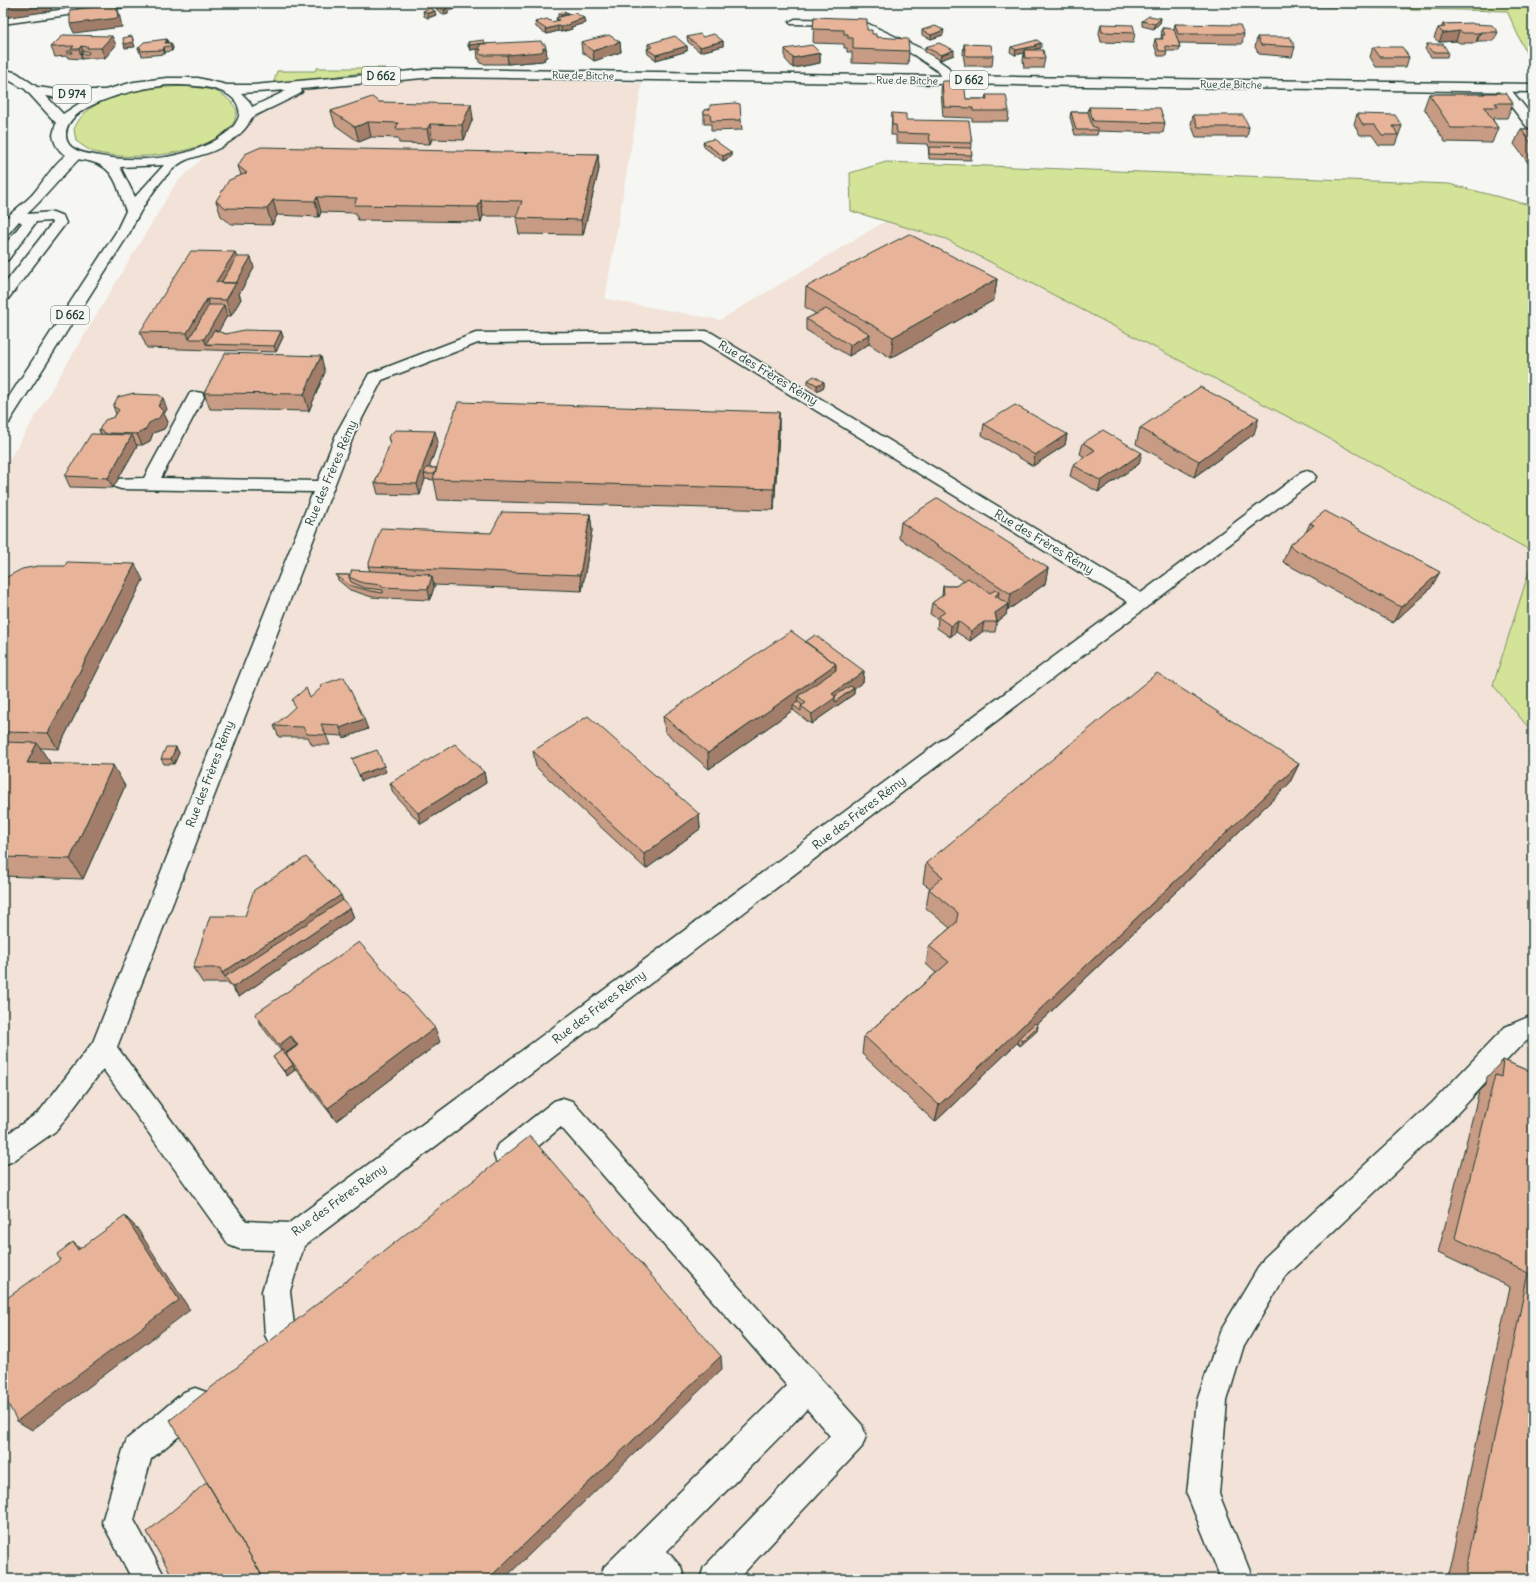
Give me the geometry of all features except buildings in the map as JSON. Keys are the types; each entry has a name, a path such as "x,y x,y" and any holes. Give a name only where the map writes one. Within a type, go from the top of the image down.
{"main road":[{"path":"3,21 71,12 72,3"},
{"path":"795,22 856,22 918,52 944,70 950,80"},
{"name":"D 974","path":"3,73 21,81 34,90 64,122"},
{"name":"Rue de Bitche","path":"329,83 388,76 434,73 1533,88"},
{"path":"176,82 199,82 227,89 243,100 247,108 247,115 243,123 226,139 198,152 181,157 143,163 107,163 75,155 65,148 60,140 59,131 64,122 82,106 111,93 146,84 176,82"},
{"name":"D 662","path":"227,89 266,88 329,83"},
{"name":"D 662","path":"247,115 279,98 329,83"},
{"path":"1504,88 1532,124"},
{"name":"D 974","path":"34,90 59,94 111,93"},
{"path":"3,231 22,217 55,174 75,155"},
{"name":"D 662","path":"3,419 123,232 132,210 160,175 181,157"},
{"path":"107,163 124,187 132,210"},
{"path":"3,296 59,223 58,219 53,216 22,217"},
{"path":"3,257 28,223 22,217"},
{"name":"Rue des Frères Rémy","path":"3,1152 48,1121 103,1049 346,432 375,377 476,338 706,336 1142,602 293,1237 239,1235 103,1049"},
{"path":"150,483 196,397"},
{"path":"1142,602 1307,477"},
{"path":"120,483 324,487"},
{"path":"1237,1579 1203,1494 1212,1401 1230,1342 1274,1268 1441,1112 1514,1035 1533,1026"},
{"path":"490,1169 564,1110 851,1436 716,1579"},
{"path":"293,1237 276,1291 271,1342 305,1315"},
{"path":"150,1579 118,1522 138,1450 218,1385"},
{"path":"616,1579 808,1387"},
{"path":"645,1550 669,1579"}],"shaded area":[{"path":"294,73 642,83 605,299 720,320 886,221 946,239 1321,434 1533,552 1533,559 1493,685 1533,733 1533,1579 3,1579 3,470 176,183"}],"green space":[{"path":"1127,3 1533,3 1533,68 1507,11"},
{"path":"317,68 385,68 384,70 273,85 277,71 315,71"},
{"path":"183,86 207,89 226,97 237,110 233,124 222,135 206,143 188,150 168,154 147,156 109,155 94,152 76,141 74,129 82,116 103,101 130,92"},
{"path":"886,162 1449,184 1533,205 1533,552 1321,434 946,239 851,211 850,173"},
{"path":"1533,559 1533,733 1493,685"}]}
